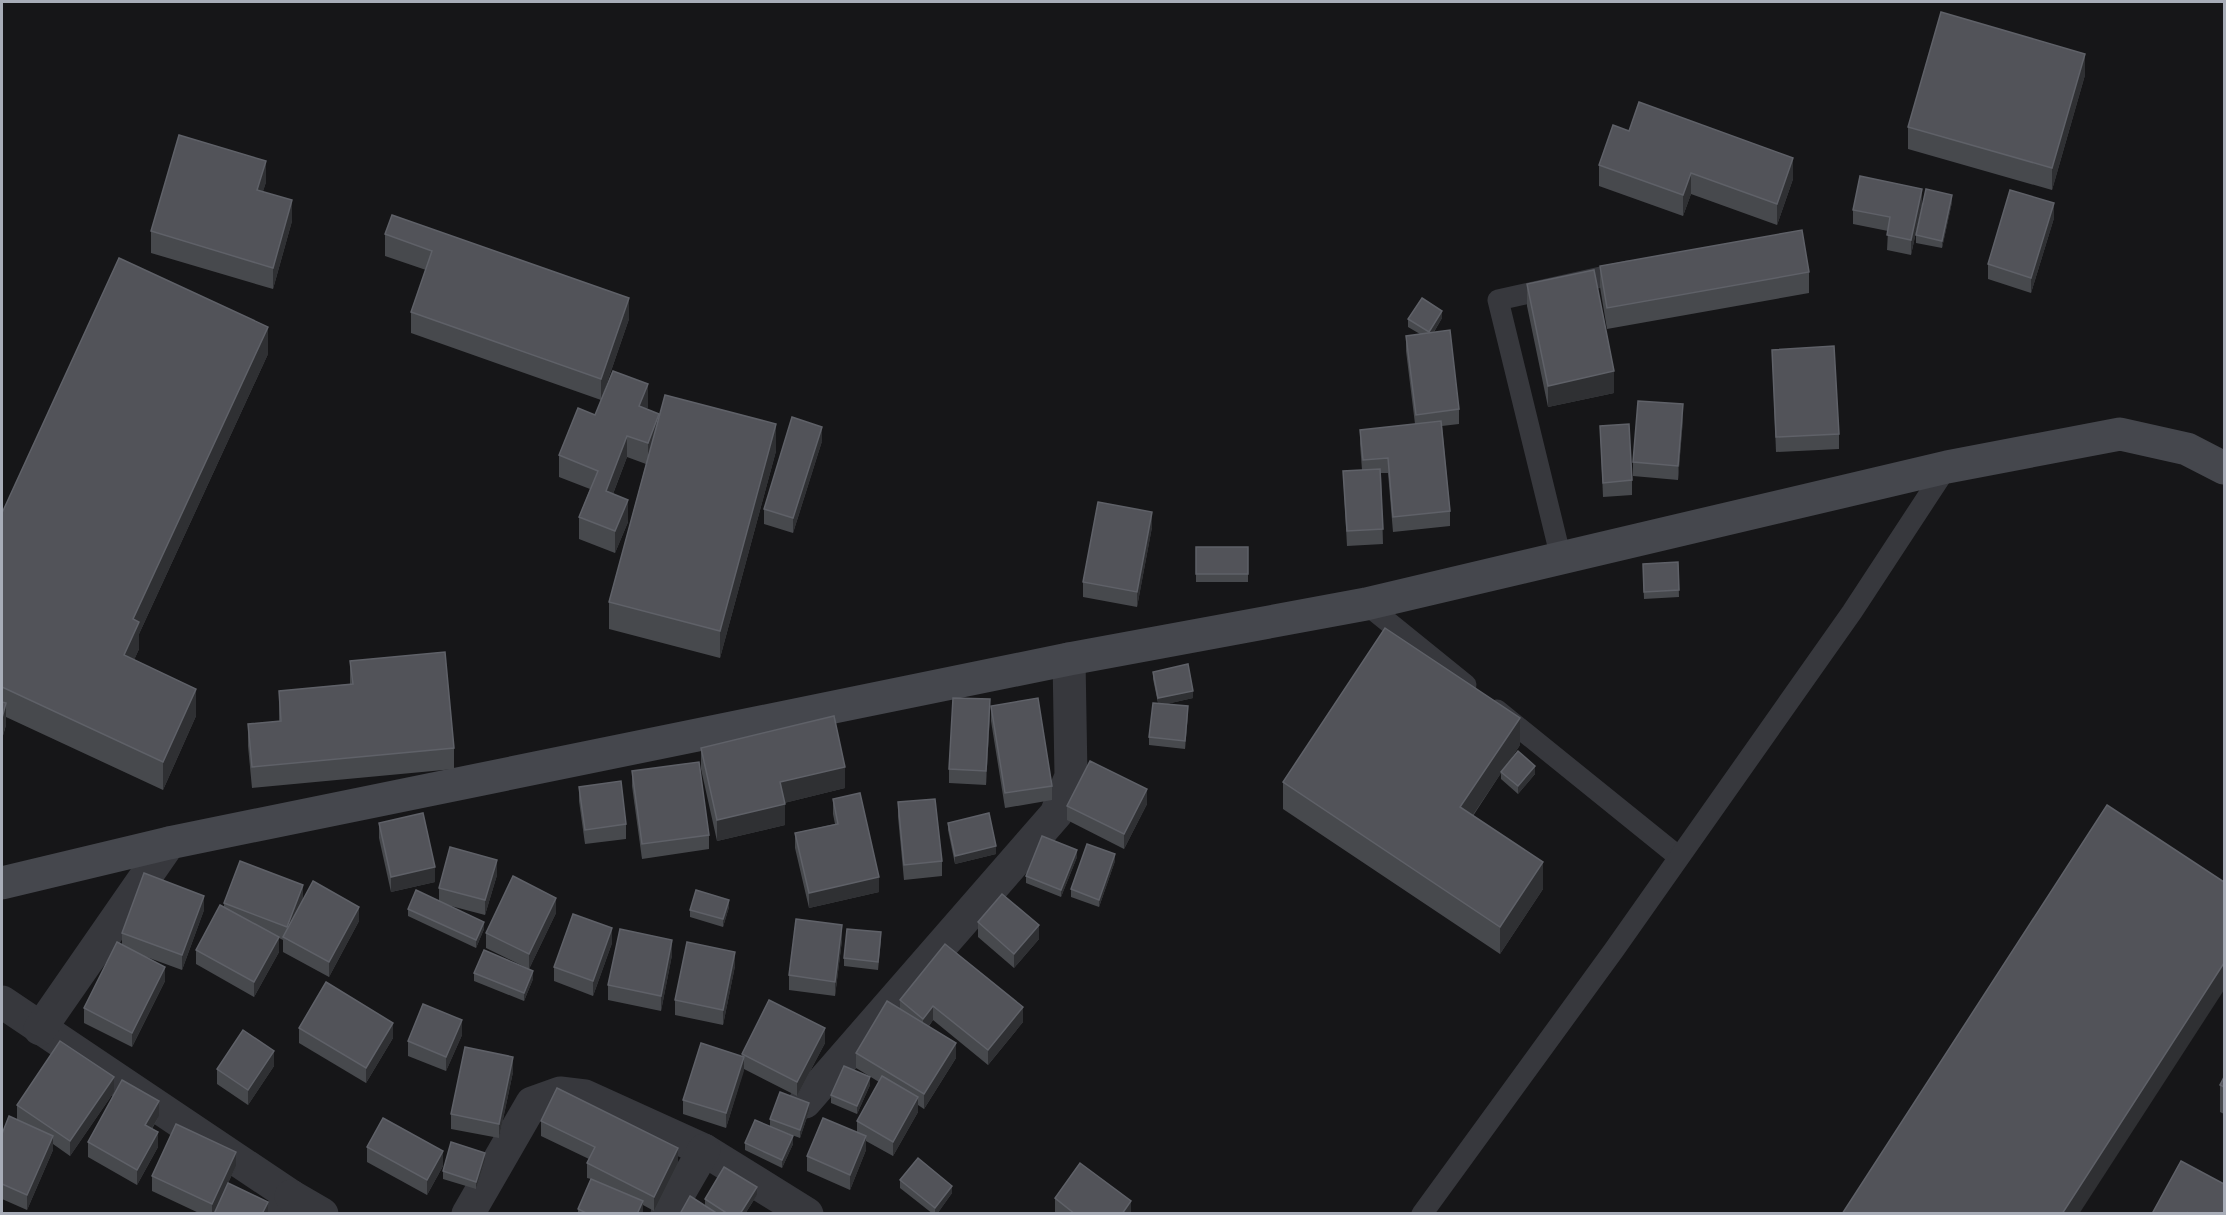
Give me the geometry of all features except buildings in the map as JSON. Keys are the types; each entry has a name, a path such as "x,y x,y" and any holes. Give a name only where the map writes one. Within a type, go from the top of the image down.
{"main road":[{"path":"2,883 169,843 1069,659 1366,604 1947,467 2120,434 2187,449 2224,468"}],"street":[{"path":"805,1102 1056,814 1071,776 1069,659"},
{"path":"40,1029 169,843"},
{"path":"2,1002 286,1205 322,1214"},
{"path":"468,1214 532,1103 560,1093 585,1096 704,1150 807,1214"},
{"path":"667,1214 704,1150"}],"lane":[{"path":"1561,558 1498,300 1646,267"},
{"path":"1422,1214 1607,959 1852,612 1947,467"},
{"path":"1366,604 1679,857"}]}
